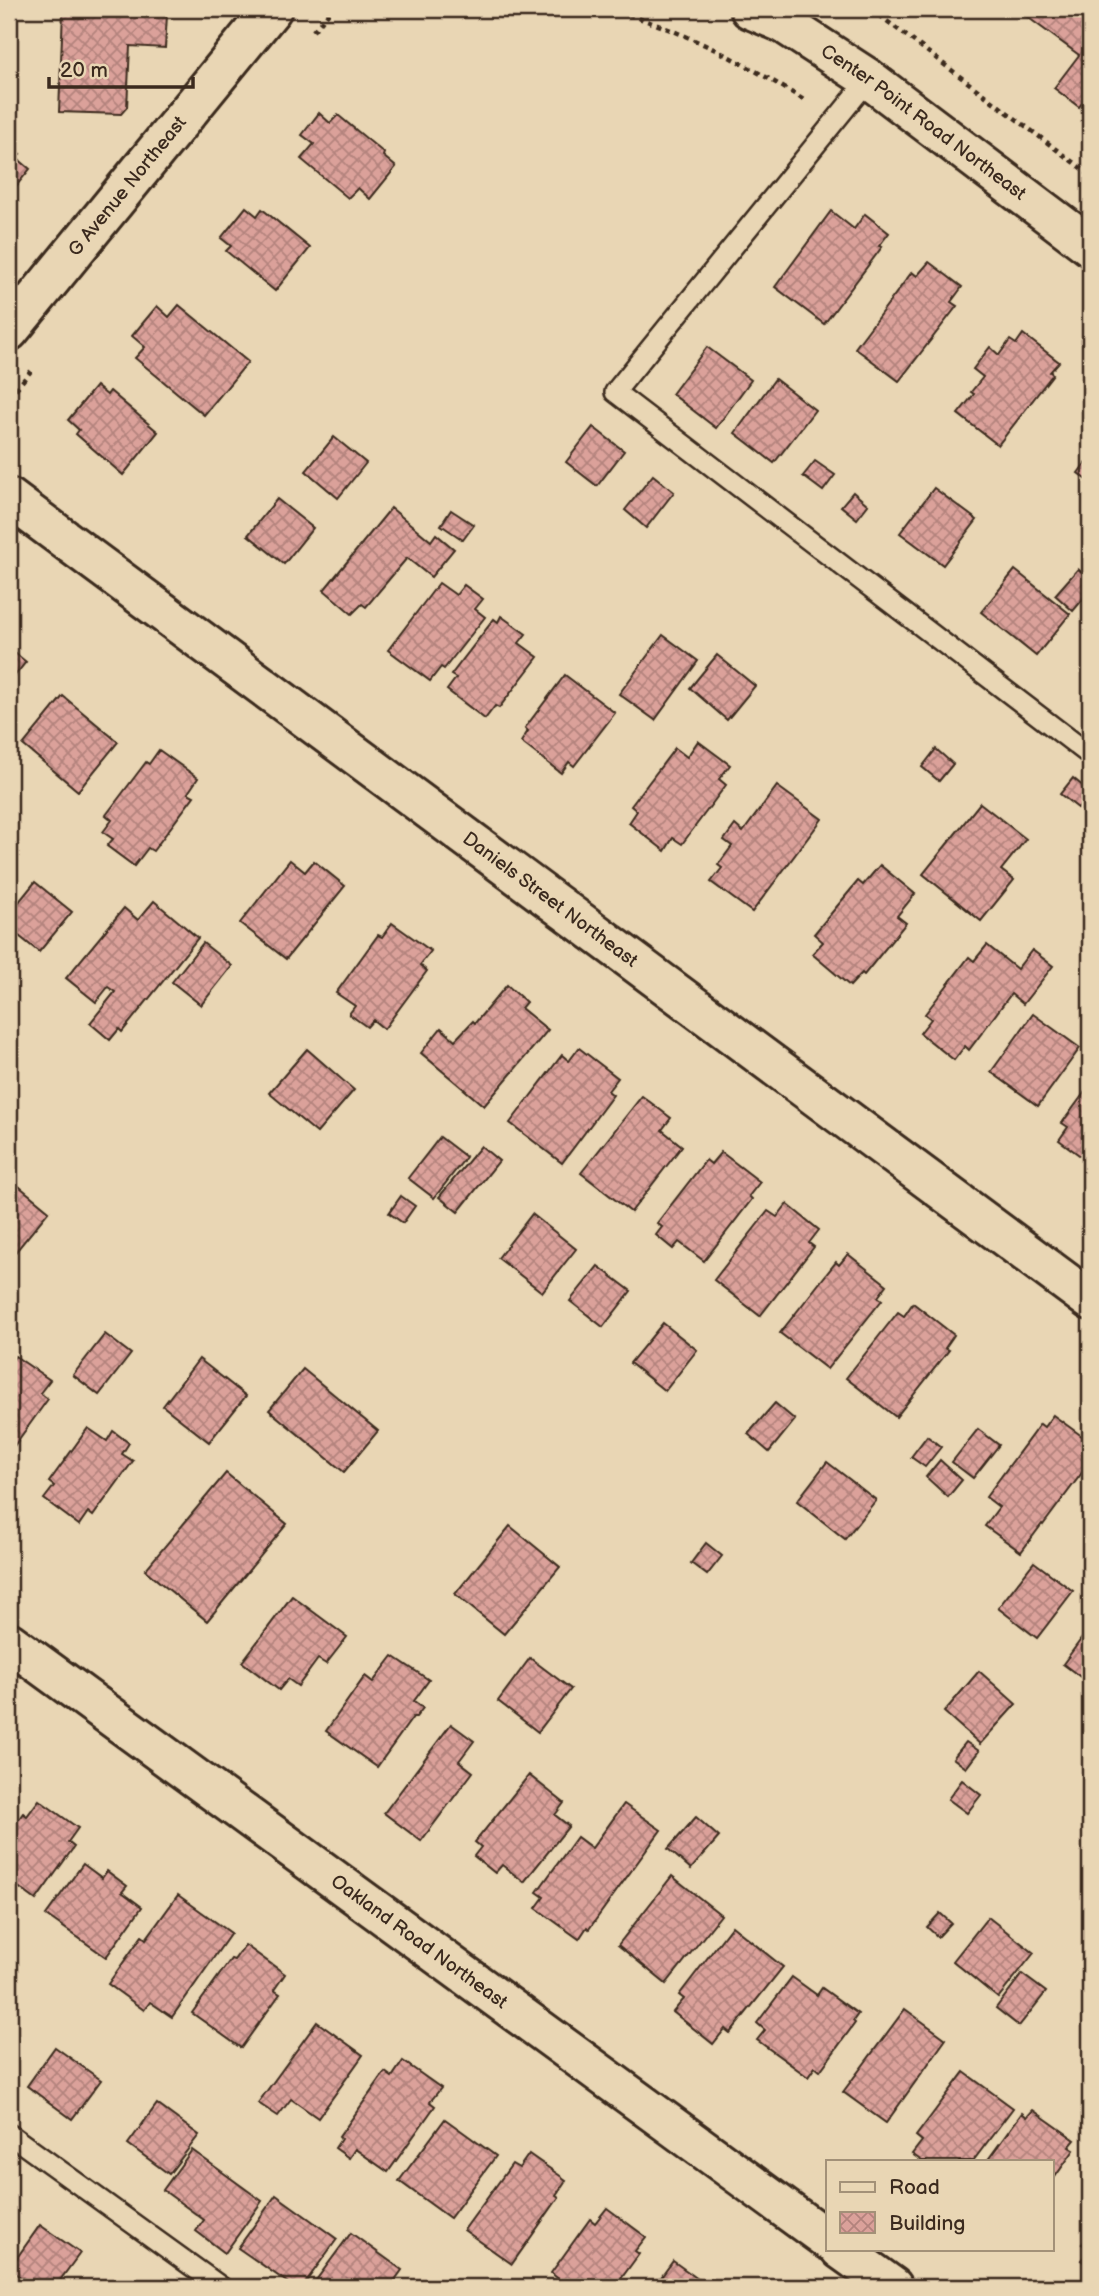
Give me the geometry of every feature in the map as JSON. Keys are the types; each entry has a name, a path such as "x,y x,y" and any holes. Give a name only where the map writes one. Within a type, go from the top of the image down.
{"street":[{"name":"G Avenue Northeast","path":"9,331 272,9"},
{"name":"Center Point Road Northeast","path":"750,9 783,23 869,79 1090,246"},
{"name":"Daniels Street Northeast","path":"9,498 1090,1300"},
{"name":"Oakland Road Northeast","path":"9,1642 826,2239"},
{"path":"841,2250 893,2287"}],"lane":[{"path":"869,79 615,392 1090,755"},
{"path":"9,2134 221,2287"}],"path":[{"path":"609,9 662,25 730,55 807,103"},
{"path":"871,9 1090,175"}],"building":[{"path":"1024,9 1090,9 1090,92 1079,107 1054,88 1079,55 1022,13"},
{"path":"63,11 167,15 165,48 130,46 127,107 121,114 59,112"},
{"path":"319,113 330,123 338,115 384,153 383,156 396,167 370,199 358,188 348,198 301,159 314,144 302,135"},
{"path":"9,145 20,154 17,158 30,169 9,195"},
{"path":"246,207 257,216 262,209 310,248 275,291 226,251 231,246 221,238"},
{"path":"831,211 854,229 865,214 889,233 879,246 882,247 824,324 775,287"},
{"path":"929,262 962,287 951,302 957,306 899,381 855,348 912,272 917,276"},
{"path":"179,305 248,362 204,415 135,358 145,347 132,336 157,306 169,317"},
{"path":"1023,334 1059,362 1050,372 1053,374 998,445 958,414 983,377 973,369 990,347 999,355 1010,340 1016,344"},
{"path":"707,347 751,380 716,428 672,394"},
{"path":"775,379 815,410 774,463 735,433"},
{"path":"96,386 107,395 110,391 158,432 123,475 76,434 79,430 68,420"},
{"path":"593,427 624,451 597,486 566,462"},
{"path":"334,437 366,463 338,498 306,471"},
{"path":"1090,457 1090,482 1078,473"},
{"path":"815,461 835,475 823,491 803,476"},
{"path":"653,475 674,492 646,528 625,510"},
{"path":"934,488 977,520 943,565 900,533"},
{"path":"853,492 868,505 857,519 841,506"},
{"path":"277,499 313,528 284,564 248,535"},
{"path":"391,508 431,541 436,534 454,549 431,577 407,558 366,607 362,604 352,614 324,590"},
{"path":"451,510 474,525 463,540 441,525"},
{"path":"1078,569 1090,579 1090,591 1073,611 1055,595"},
{"path":"1015,570 1070,614 1036,656 981,612"},
{"path":"439,583 456,595 464,585 483,599 475,609 485,617 444,669 441,667 430,681 388,650"},
{"path":"501,616 526,634 519,643 538,657 499,708 495,706 485,719 447,690 456,678 451,675 494,619 498,622"},
{"path":"663,635 698,661 655,720 619,694"},
{"path":"9,648 26,662 9,683"},
{"path":"717,655 755,686 727,720 690,688"},
{"path":"565,675 615,713 574,766 569,762 561,773 521,742 528,731 525,728"},
{"path":"63,696 118,742 78,791 23,745"},
{"path":"698,741 730,765 719,779 726,785 682,844 673,838 665,851 629,823 637,811 631,806 675,748 687,757"},
{"path":"936,749 953,764 939,781 922,767"},
{"path":"159,750 198,778 188,793 194,796 153,851 148,848 134,866 107,846 113,839 103,832 112,820 106,815 146,762 149,764"},
{"path":"1073,778 1090,792 1078,808 1060,794"},
{"path":"777,786 822,819 752,912 711,882 722,868 718,865 732,846 724,840 735,825 743,832"},
{"path":"980,803 1026,839 1001,870 1014,880 981,921 923,874"},
{"path":"290,860 305,872 314,861 345,886 286,959 240,923"},
{"path":"880,865 915,894 897,916 906,923 864,975 862,973 850,986 812,954 823,942 814,934 858,881 863,885"},
{"path":"35,882 72,912 39,952 9,928 9,914"},
{"path":"154,901 198,938 122,1032 119,1029 110,1040 90,1023 115,992 108,987 96,1002 66,978 124,908 138,920"},
{"path":"392,923 431,951 420,965 427,971 384,1029 373,1020 367,1027 349,1014 355,1006 336,993 378,935 382,937"},
{"path":"203,943 232,966 201,1005 172,982"},
{"path":"987,945 1017,969 1032,950 1053,966 1023,1004 1011,994 969,1050 965,1046 954,1060 920,1033 931,1019 925,1014 969,957 974,961"},
{"path":"507,985 526,1002 521,1008 548,1030 484,1106 421,1053 441,1028 455,1040 473,1021 475,1023"},
{"path":"1033,1014 1080,1048 1038,1106 991,1072"},
{"path":"579,1048 618,1078 608,1091 613,1095 562,1163 510,1123 562,1055 569,1061"},
{"path":"307,1049 354,1090 317,1133 269,1093"},
{"path":"1090,1085 1090,1163 1059,1140 1068,1127 1062,1123"},
{"path":"642,1096 671,1118 662,1130 682,1146 631,1212 581,1173"},
{"path":"440,1137 466,1157 434,1198 408,1178"},
{"path":"481,1146 499,1161 458,1212 439,1197"},
{"path":"721,1152 760,1182 749,1196 752,1199 704,1261 679,1242 673,1249 656,1235 662,1227 657,1223 706,1160 711,1164"},
{"path":"9,1178 49,1211 9,1260"},
{"path":"401,1196 415,1206 403,1223 389,1213"},
{"path":"787,1204 819,1230 809,1243 814,1247 760,1316 714,1280 768,1211 777,1217"},
{"path":"532,1214 576,1249 542,1292 498,1258"},
{"path":"848,1254 887,1285 878,1297 882,1300 827,1369 780,1333 836,1262 839,1265"},
{"path":"598,1266 631,1291 603,1327 570,1301"},
{"path":"913,1303 954,1335 945,1348 949,1350 896,1417 846,1378 898,1312 904,1316"},
{"path":"663,1323 697,1350 665,1391 630,1363"},
{"path":"105,1334 131,1354 99,1395 73,1375"},
{"path":"15,1356 50,1380 40,1393 48,1399 9,1453 9,1365"},
{"path":"199,1359 246,1396 209,1442 163,1406"},
{"path":"303,1369 378,1431 344,1472 269,1410"},
{"path":"775,1403 795,1420 769,1452 748,1434"},
{"path":"1053,1415 1090,1442 1090,1462 1021,1552 985,1526 999,1507 986,1497 1040,1424 1044,1427"},
{"path":"88,1428 107,1441 113,1431 129,1443 122,1454 133,1461 93,1516 88,1512 79,1525 44,1499 54,1486 49,1482"},
{"path":"978,1429 999,1445 973,1478 952,1462"},
{"path":"927,1436 941,1447 925,1467 911,1457"},
{"path":"940,1460 962,1480 948,1497 926,1477"},
{"path":"827,1462 876,1500 845,1539 797,1501"},
{"path":"226,1473 287,1524 207,1621 145,1570"},
{"path":"510,1526 560,1567 504,1634 455,1594"},
{"path":"706,1543 722,1556 707,1575 691,1563"},
{"path":"1034,1562 1073,1591 1037,1638 998,1608"},
{"path":"292,1596 347,1637 326,1664 318,1659 298,1686 288,1679 279,1690 242,1662"},
{"path":"1090,1627 1090,1684 1063,1664"},
{"path":"393,1656 429,1680 414,1701 423,1708 413,1717 377,1767 326,1731 365,1676 373,1682"},
{"path":"530,1658 571,1689 538,1732 498,1701"},
{"path":"979,1671 1016,1704 980,1744 944,1712"},
{"path":"451,1724 474,1741 459,1761 473,1772 421,1841 384,1813"},
{"path":"966,1742 979,1751 966,1768 953,1758"},
{"path":"529,1775 564,1803 555,1815 569,1826 524,1882 502,1865 495,1873 474,1856 481,1847 475,1842"},
{"path":"962,1780 981,1795 967,1813 948,1799"},
{"path":"39,1800 78,1828 68,1842 74,1847 36,1900 9,1880 9,1833 23,1813 27,1816"},
{"path":"624,1804 661,1830 579,1939 536,1908 544,1897 537,1892 577,1837 592,1848"},
{"path":"696,1817 719,1837 691,1869 668,1849"},
{"path":"83,1864 102,1878 107,1871 127,1886 122,1892 142,1907 106,1957 46,1915"},
{"path":"672,1876 721,1915 666,1984 618,1945"},
{"path":"178,1895 231,1933 172,2017 150,2002 144,2010 108,1984 142,1936 146,1939"},
{"path":"940,1913 951,1923 938,1937 927,1927"},
{"path":"988,1917 1034,1953 998,1998 953,1961"},
{"path":"732,1926 783,1967 730,2033 725,2029 713,2044 673,2012 684,1999 679,1995"},
{"path":"245,1945 285,1974 274,1990 280,1994 241,2048 192,2013 231,1959 234,1960"},
{"path":"1022,1974 1046,1992 1019,2026 996,2008"},
{"path":"792,1977 817,1995 822,1988 858,2014 853,2021 855,2023 820,2071 815,2067 808,2077 757,2040 765,2030 757,2023"},
{"path":"905,2009 946,2039 886,2123 843,2092"},
{"path":"317,2022 363,2055 318,2118 291,2099 278,2116 258,2103"},
{"path":"55,2047 101,2080 72,2119 27,2086"},
{"path":"403,2061 441,2088 430,2102 435,2106 388,2172 355,2149 349,2158 335,2148 341,2139 339,2137 385,2072 392,2077"},
{"path":"964,2072 1013,2108 974,2160 921,2160 912,2154 922,2141 916,2136"},
{"path":"157,2104 199,2135 169,2174 128,2144"},
{"path":"1033,2110 1075,2140 1069,2147 1074,2150 1054,2178 1054,2160 988,2160 1022,2113 1027,2117"},
{"path":"445,2119 496,2156 450,2218 399,2181"},
{"path":"192,2150 262,2201 225,2253 196,2231 204,2220 163,2190"},
{"path":"529,2154 566,2180 556,2195 559,2197 512,2264 464,2230 512,2164 519,2168"},
{"path":"276,2195 337,2239 302,2287 294,2287 238,2248"},
{"path":"607,2208 646,2237 635,2251 639,2254 615,2287 562,2287 565,2284 551,2273 590,2219 595,2223"},
{"path":"40,2225 80,2253 55,2287 35,2287 9,2269"},
{"path":"351,2233 402,2270 390,2287 311,2287"},
{"path":"1090,2235 1090,2250 1082,2244"},
{"path":"1090,2250 1090,2267 1081,2260"},
{"path":"673,2261 709,2287 654,2287"}]}
